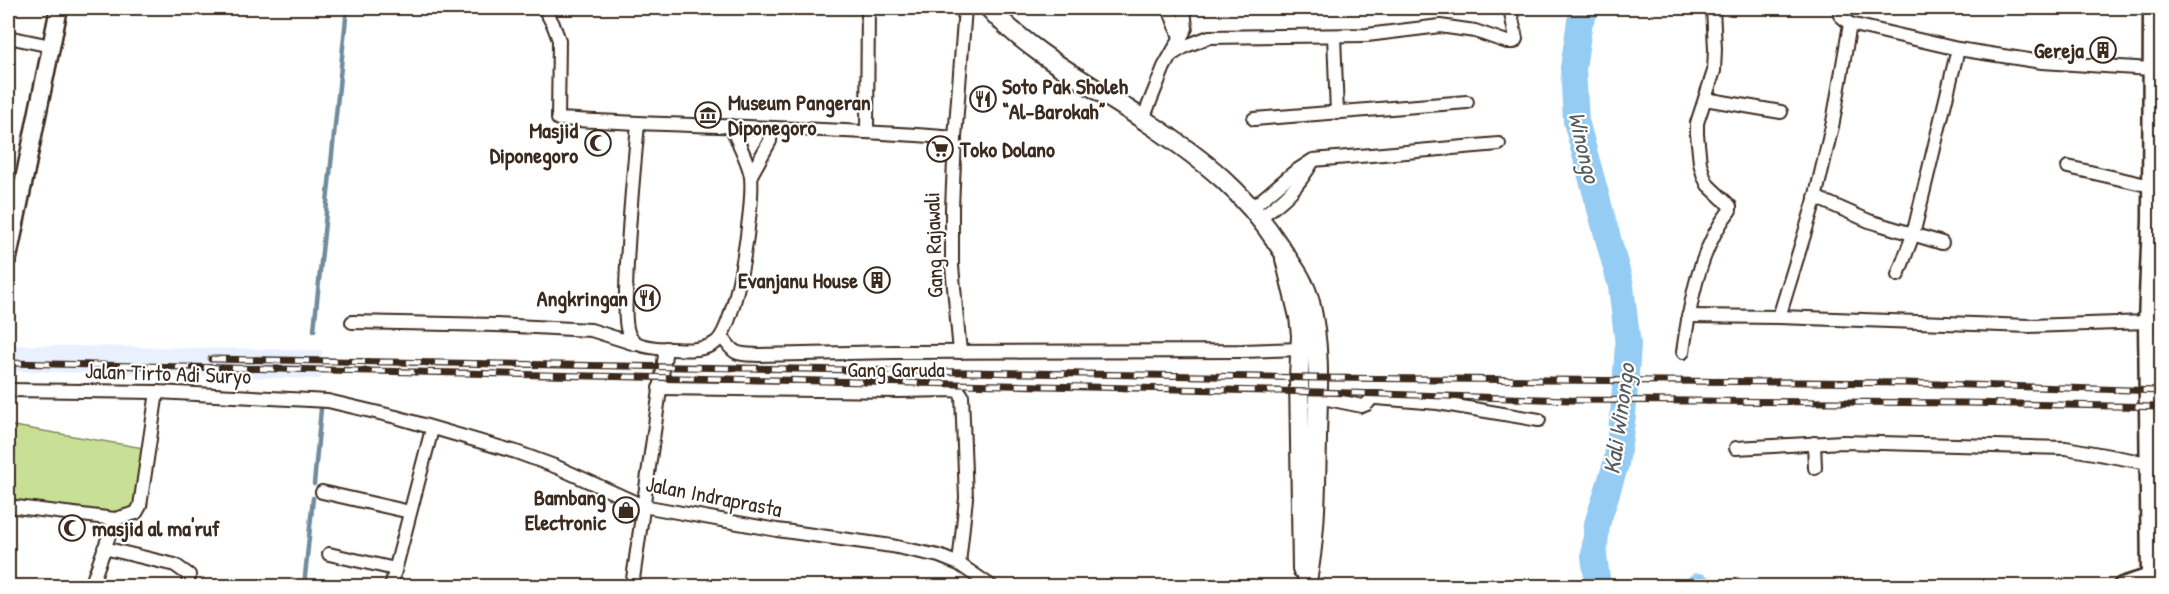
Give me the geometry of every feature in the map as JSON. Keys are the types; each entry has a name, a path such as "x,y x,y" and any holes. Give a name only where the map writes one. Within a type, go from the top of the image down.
{"main road":[{"path":"989,8 1021,38 1202,160 1231,185 1256,212 1300,274 1313,314 1318,346 1313,543 1305,586"},
{"path":"1285,254 1299,317 1301,349 1299,378 1300,551 1305,586"}],"street":[{"path":"8,258 59,8"},
{"path":"544,8 554,24 559,40 558,119 638,124 867,131 955,138"},
{"path":"867,131 868,8"},
{"name":"Gang Rajawali","path":"960,352 952,266 951,208 965,8"},
{"path":"1169,8 1181,40"},
{"path":"1143,119 1159,78 1186,28 1184,8"},
{"path":"1171,55 1209,37 1367,35 1440,26 1475,31 1507,42 1516,40 1509,8"},
{"path":"1683,352 1690,300 1716,229 1730,210 1726,202 1708,184 1700,163 1697,127 1714,71 1713,8"},
{"path":"1841,8 1840,15 1850,24 1958,49 2042,62 2151,69"},
{"path":"2155,16 2151,69 2151,236 2147,319 2156,471"},
{"path":"1779,316 1815,197 1833,122 1850,24"},
{"path":"8,36 51,46"},
{"path":"1334,36 1337,113"},
{"path":"1898,275 1913,235 1958,49"},
{"path":"1705,99 1781,112"},
{"path":"1254,119 1467,102"},
{"path":"638,124 626,264 626,321 630,338 639,345"},
{"path":"352,322 496,325 591,330 639,345 706,348 722,336 727,326 742,263 749,211 751,175 731,126"},
{"path":"751,175 770,141 771,128"},
{"path":"1256,212 1279,204 1300,183 1313,160 1499,144"},
{"path":"2068,167 2151,186"},
{"path":"1815,197 1869,221 1942,243"},
{"path":"2151,236 2157,266 2162,273"},
{"path":"2147,319 2154,303 2162,298"},
{"path":"1688,316 1779,316 2029,326 2147,319"},
{"path":"722,336 731,350 737,354 1301,349"},
{"path":"2122,586 2156,580 2156,471 2162,338"},
{"path":"632,586 666,348"},
{"name":"Gang Garuda","path":"659,388 957,390 962,395 966,498 959,564"},
{"name":"Jalan Tirto Adi Suryo","path":"8,390 158,392 328,400"},
{"path":"8,506 115,519 135,514 140,506 158,392"},
{"path":"1318,397 1362,406 1371,398 1438,403 1539,420"},
{"name":"Jalan Indraprasta","path":"328,400 396,417 537,460 643,506 805,534 892,546 939,556 959,564 991,586"},
{"path":"391,586 432,429"},
{"path":"1736,448 1843,442 2066,448 2156,471"},
{"path":"1814,443 1815,468"},
{"path":"322,492 410,512"},
{"path":"91,586 115,519"},
{"path":"104,548 175,565 189,575 188,586"},
{"path":"329,554 395,569"}],"shaded area":[{"path":"8,345 322,350 321,379 8,371"}],"green space":[{"path":"8,425 144,448 135,508 108,513 8,500"}],"waterway":[{"path":"314,330 347,8"},
{"name":"Kali Winongo","path":"1587,8 1580,21 1573,68 1576,121 1621,286 1628,345 1623,415 1616,464 1597,524 1594,556 1598,586"},
{"path":"314,484 321,409"},
{"path":"304,586 313,498"}],"railway":[{"path":"211,359 1318,378 1906,383 2162,391"},
{"path":"8,363 1318,392 1570,400 2162,407"}],"place":[{"name":"Gereja","path":"2103,50"},
{"name":"Soto Pak Sholeh “Al-Barokah”","path":"983,99"},
{"name":"Museum Pangeran Diponegoro","path":"708,115"},
{"name":"Masjid Diponegoro","path":"598,143"},
{"name":"Toko Dolano","path":"940,149"},
{"name":"Evanjanu House","path":"877,280"},
{"name":"Angkringan","path":"647,298"},
{"name":"Bambang Electronic","path":"626,510"},
{"name":"masjid al ma'ruf","path":"72,528"}],"water label":[{"name":"Winongo","path":"1585,147"}]}
